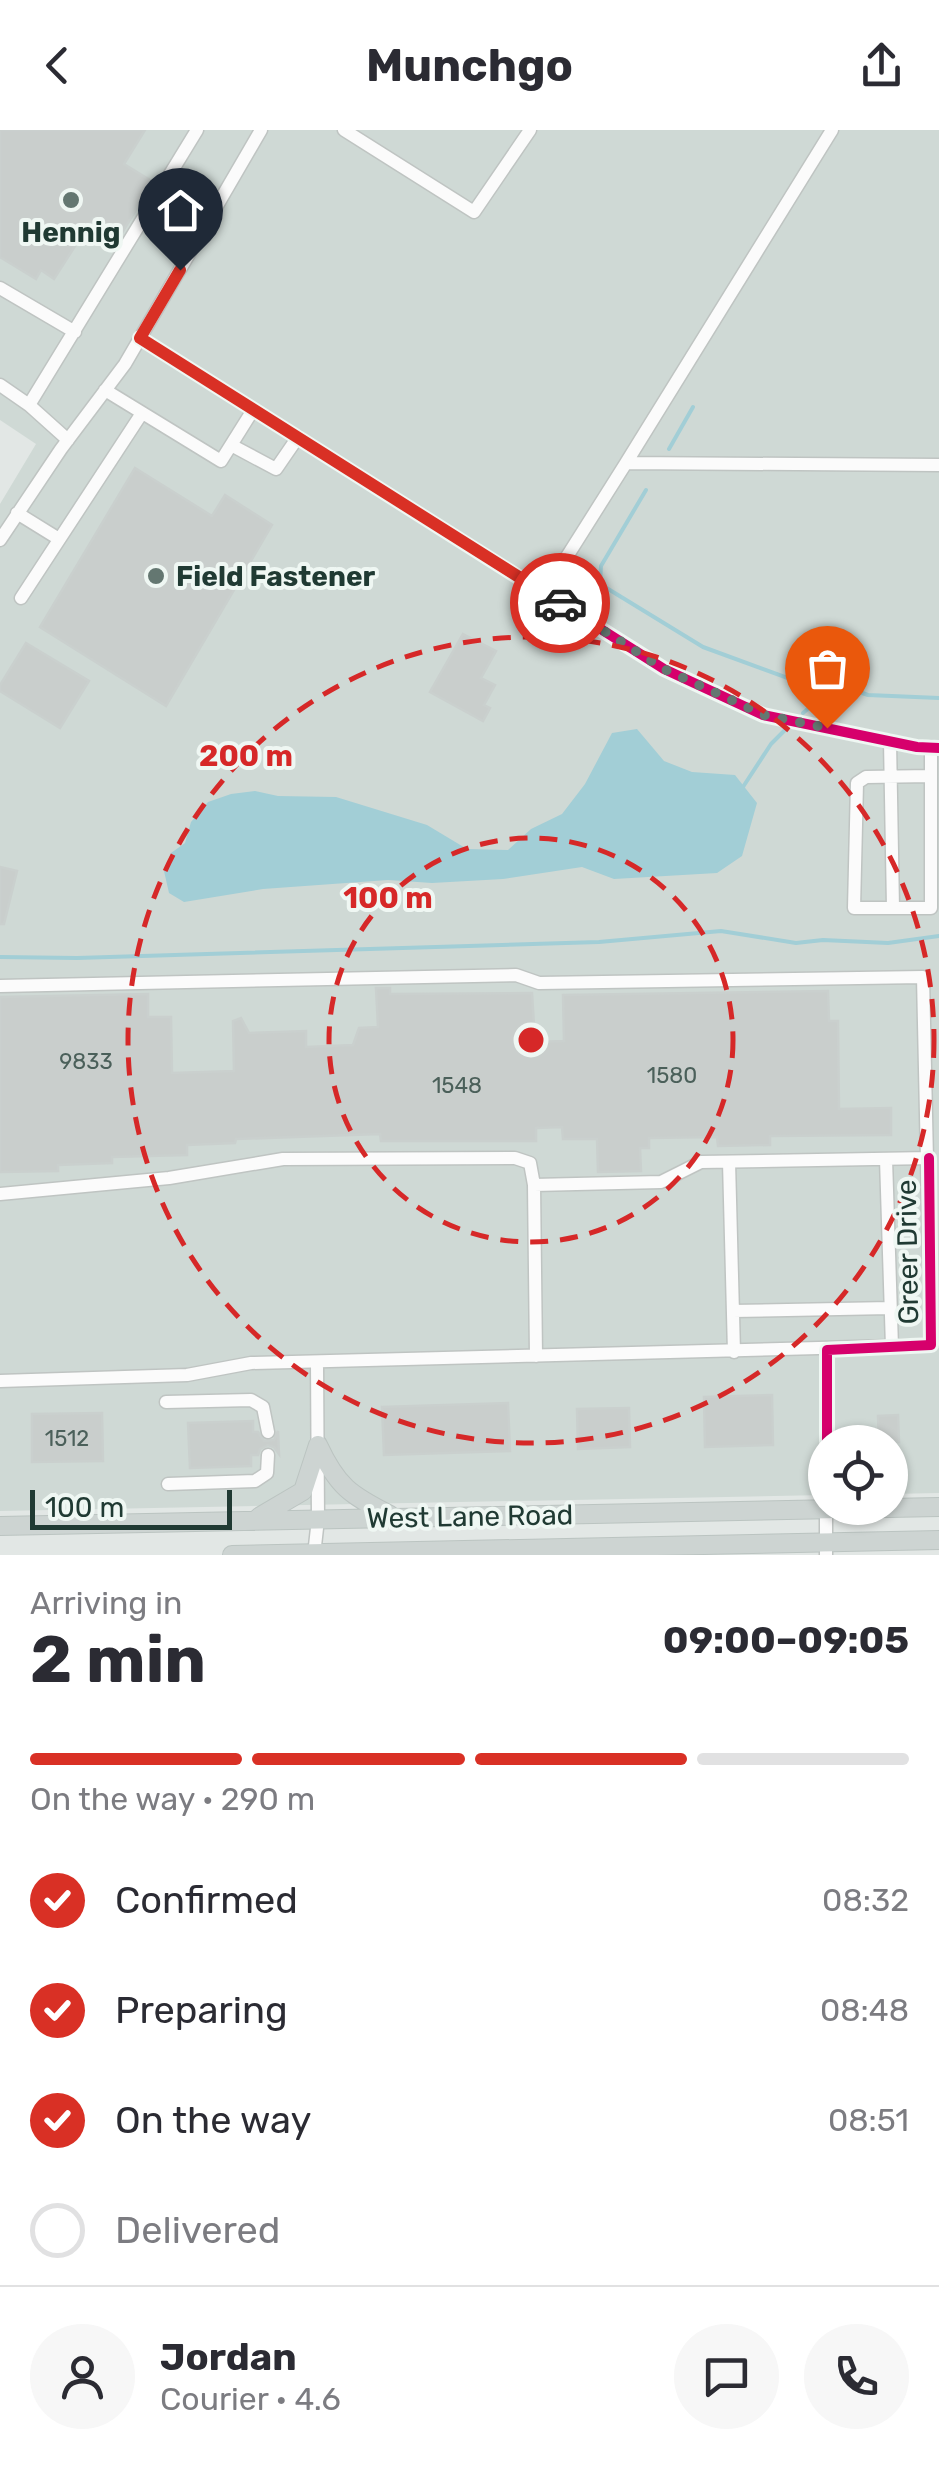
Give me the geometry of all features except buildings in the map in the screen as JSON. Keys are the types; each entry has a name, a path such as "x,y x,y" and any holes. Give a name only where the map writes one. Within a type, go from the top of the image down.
{"main road":[{"path":"318,1444 338,1484 395,1518"},
{"path":"253,1520 303,1491 318,1444"},
{"path":"908,1506 912,1507"},
{"name":"West Lane Road","path":"908,1507 939,1507"},
{"name":"West Lane Road","path":"0,1526 808,1508"},
{"name":"West Lane Road","path":"232,1555 685,1551 722,1545 826,1549 939,1540"},
{"path":"868,1555 901,1541"},
{"path":"722,1545 772,1555"}],"street":[{"path":"29,405 197,130"},
{"path":"344,130 474,212 530,130"},
{"path":"544,593 832,130"},
{"path":"0,540 140,338 258,131"},
{"path":"0,288 75,332"},
{"path":"140,338 664,669 764,715 935,747 931,776 935,901 932,908 854,908 857,783 866,777 931,776"},
{"path":"0,385 68,440"},
{"path":"105,390 221,461 253,410"},
{"path":"21,598 142,413"},
{"path":"231,445 276,469 298,438"},
{"path":"626,463 939,465"},
{"path":"18,513 59,539"},
{"path":"890,741 892,908"},
{"name":"Greer Drive","path":"0,986 516,975 539,984 923,978 931,1345 892,1347"},
{"path":"0,1194 169,1178 282,1159 515,1158 530,1164 534,1185 536,1356"},
{"path":"534,1185 660,1182 701,1162 929,1158"},
{"path":"0,1381 187,1375 251,1364 892,1347 886,1159"},
{"path":"729,1162 734,1352"},
{"path":"732,1311 890,1308"},
{"path":"827,1350 827,1425"},
{"path":"314,1554 318,1519 318,1362"},
{"path":"166,1402 251,1400 263,1407 268,1432"},
{"path":"168,1484 255,1480 267,1473 268,1455"}],"shaded area":[{"path":"0,130 939,130 939,1493 908,1494 908,1425 808,1425 808,1495 0,1511 0,504 36,444 0,420"}],"water":[{"path":"637,729 664,761 692,772 735,775 757,803 742,856 717,873 614,879 582,867 503,879 432,883 388,880 263,889 184,902 169,893 164,871 171,853 185,843 191,822 208,802 255,791 278,796 336,797 427,825 467,849 508,850 531,829 562,814 585,784 612,733"}],"waterway":[{"path":"669,449 693,407"},
{"path":"646,490 601,566 600,584 703,647 826,692"},
{"path":"803,713 837,684 868,695 939,698"},
{"path":"741,790 771,744 785,730"},
{"path":"0,957 599,942 721,931 796,943 888,943 939,936"}],"cycle path":[{"path":"140,338 664,669 763,715 917,747 939,748"},
{"path":"827,1425 827,1350 931,1345 929,1158"}],"way so far":[{"path":"560,603 664,669 764,715 827,728"}],"place":[{"name":"Hennig","path":"71,200"},
{"name":"Field Fastener","path":"156,576"}],"route":[{"path":"180,270 140,338 560,603"}]}
